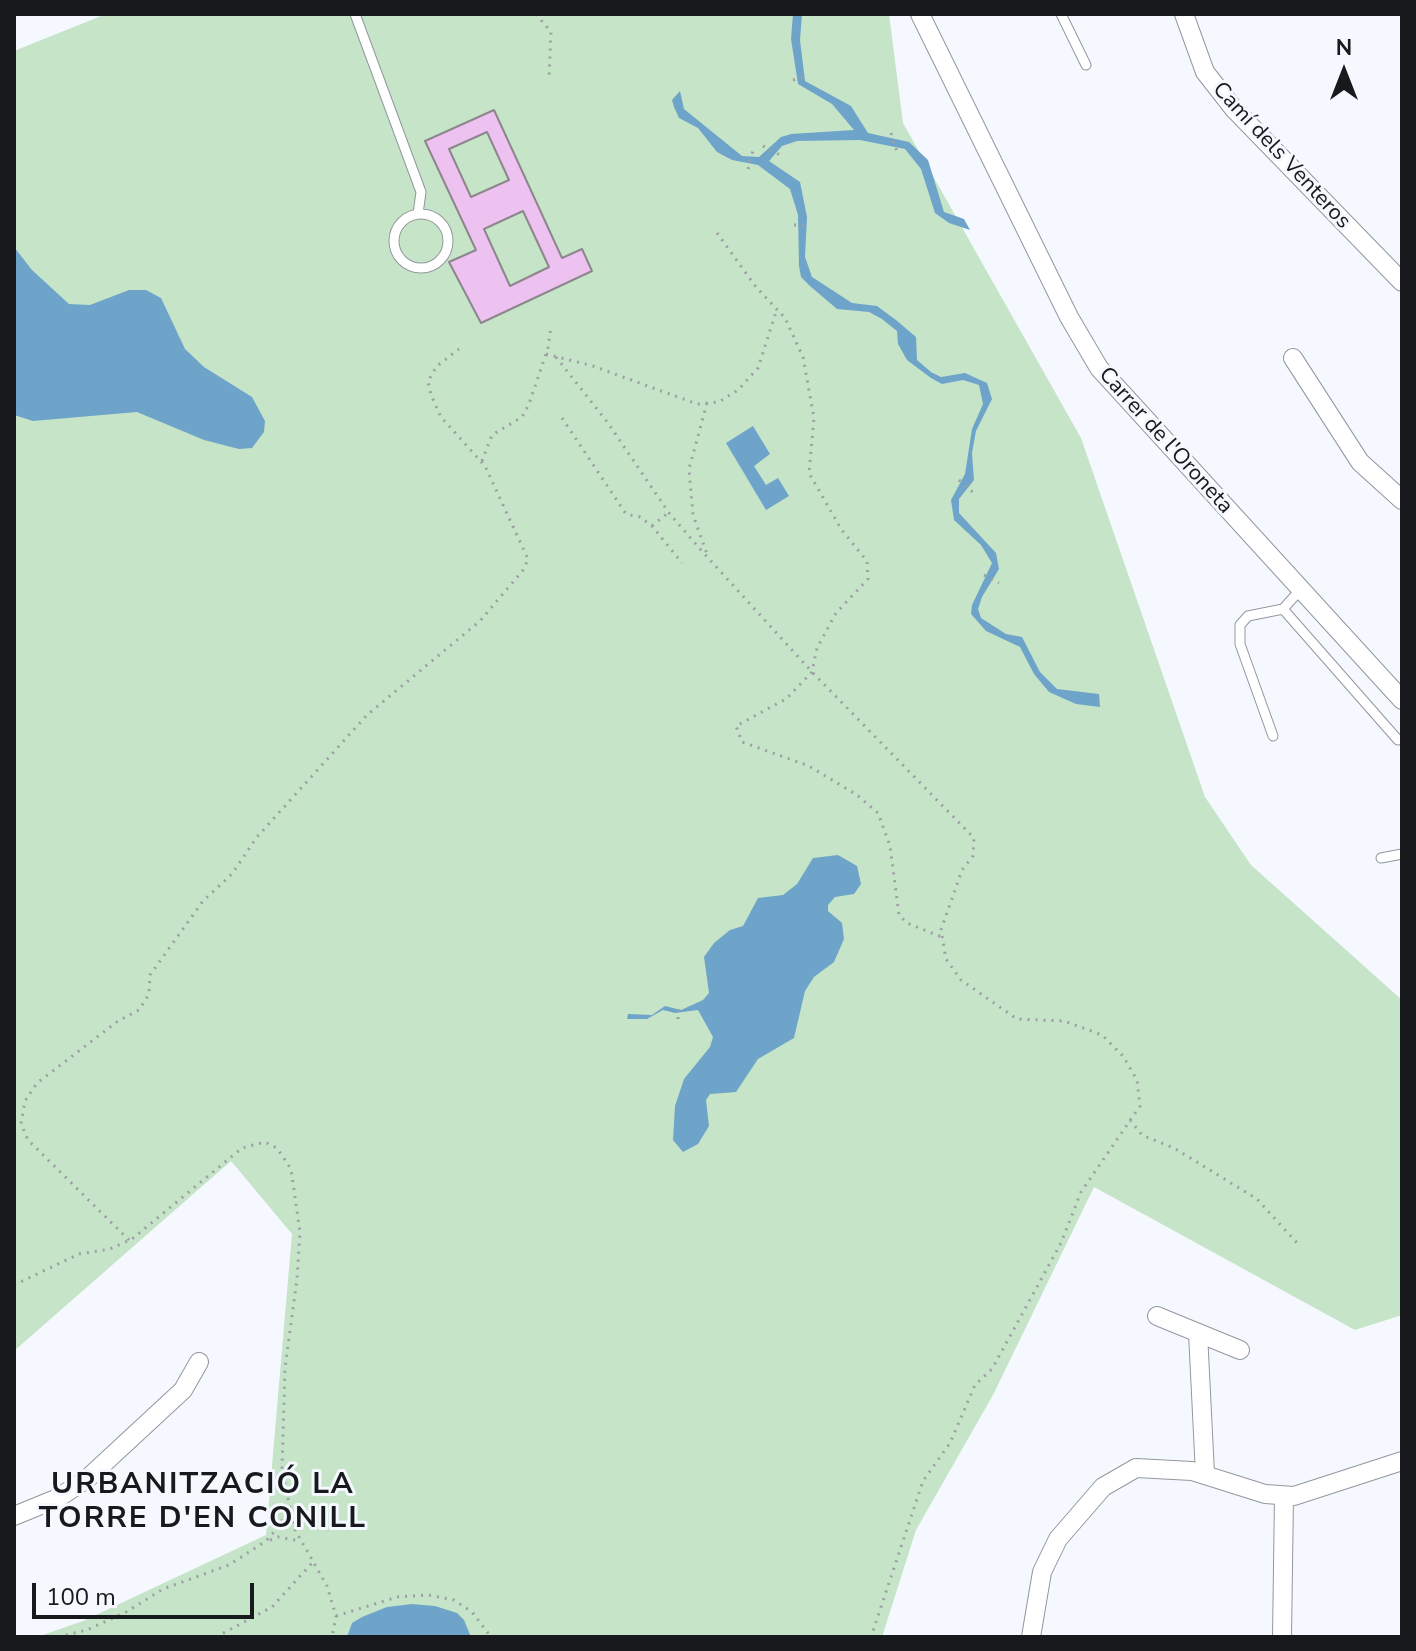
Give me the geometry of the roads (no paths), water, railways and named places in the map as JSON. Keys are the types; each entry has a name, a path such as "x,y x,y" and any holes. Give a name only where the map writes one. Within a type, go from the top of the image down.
{"street":[{"name":"Carrer de l'Oroneta","path":"920,14 1069,317 1099,368 1402,700"},
{"name":"Camí dels Venteros","path":"1184,14 1205,72 1234,109 1402,282"},
{"path":"1293,358 1360,462 1402,500"},
{"path":"1157,1316 1240,1350"},
{"path":"1198,1333 1205,1474"},
{"path":"14,1516 58,1498 88,1478 183,1390 199,1362"},
{"path":"1031,1637 1042,1572 1058,1539 1103,1487 1136,1468 1205,1474 1238,1487 1284,1496 1331,1487 1402,1461"},
{"path":"1282,1637 1284,1496"}],"lane":[{"path":"355,14 421,192 418,214 397,228 394,244 401,260 425,268 433,265 446,252 447,234 436,219 418,214"},
{"path":"1061,14 1086,65"},
{"path":"1273,736 1240,644 1240,625 1248,616 1283,609 1301,589"},
{"path":"1283,609 1398,740"},
{"path":"1381,858 1402,854"}],"water":[{"path":"793,14 802,14 800,40 805,81 851,106 868,133 909,142 928,160 944,212 964,219 970,230 949,223 935,213 921,169 905,149 860,140 797,141 782,146 769,161 800,182 807,217 805,257 812,277 852,303 877,306 896,320 916,337 917,360 931,372 941,377 965,373 987,383 992,399 976,431 972,453 974,480 959,499 959,513 996,553 999,569 982,597 978,609 981,618 1006,634 1022,637 1040,672 1057,689 1099,694 1100,707 1076,704 1049,692 1034,674 1020,647 986,631 971,614 972,605 992,563 981,545 954,520 951,500 965,474 972,429 983,404 979,385 963,380 942,384 931,378 907,360 898,344 897,331 882,319 869,312 837,309 810,286 801,277 798,215 790,189 758,165 732,160 717,152 698,128 679,118 674,107 672,100 680,91 684,109 742,156 759,157 781,137 791,134 854,130 832,104 798,84 791,39"},
{"path":"14,247 32,270 69,304 90,305 129,290 146,290 161,298 185,349 204,367 252,397 265,421 264,432 252,448 239,449 204,440 137,412 33,421 14,415"},
{"path":"753,426 770,454 754,466 766,485 778,478 789,496 766,510 726,443"},
{"path":"838,855 857,866 861,884 854,894 835,897 828,905 828,911 842,923 844,939 834,962 814,977 805,991 794,1038 758,1059 736,1092 710,1094 706,1100 709,1126 698,1144 683,1152 673,1140 675,1106 684,1079 710,1047 713,1037 698,1010 675,1013 663,1010 647,1019 627,1019 628,1014 652,1015 665,1006 681,1010 703,1000 709,993 704,957 714,943 730,930 743,926 758,898 783,895 797,884 813,858"},
{"path":"412,1604 435,1606 457,1613 464,1620 471,1637 347,1637 352,1623 362,1617 387,1607"}],"district":[{"name":"URBANITZACIÓ LA TORRE D'EN CONILL","path":"203,1503"}]}
